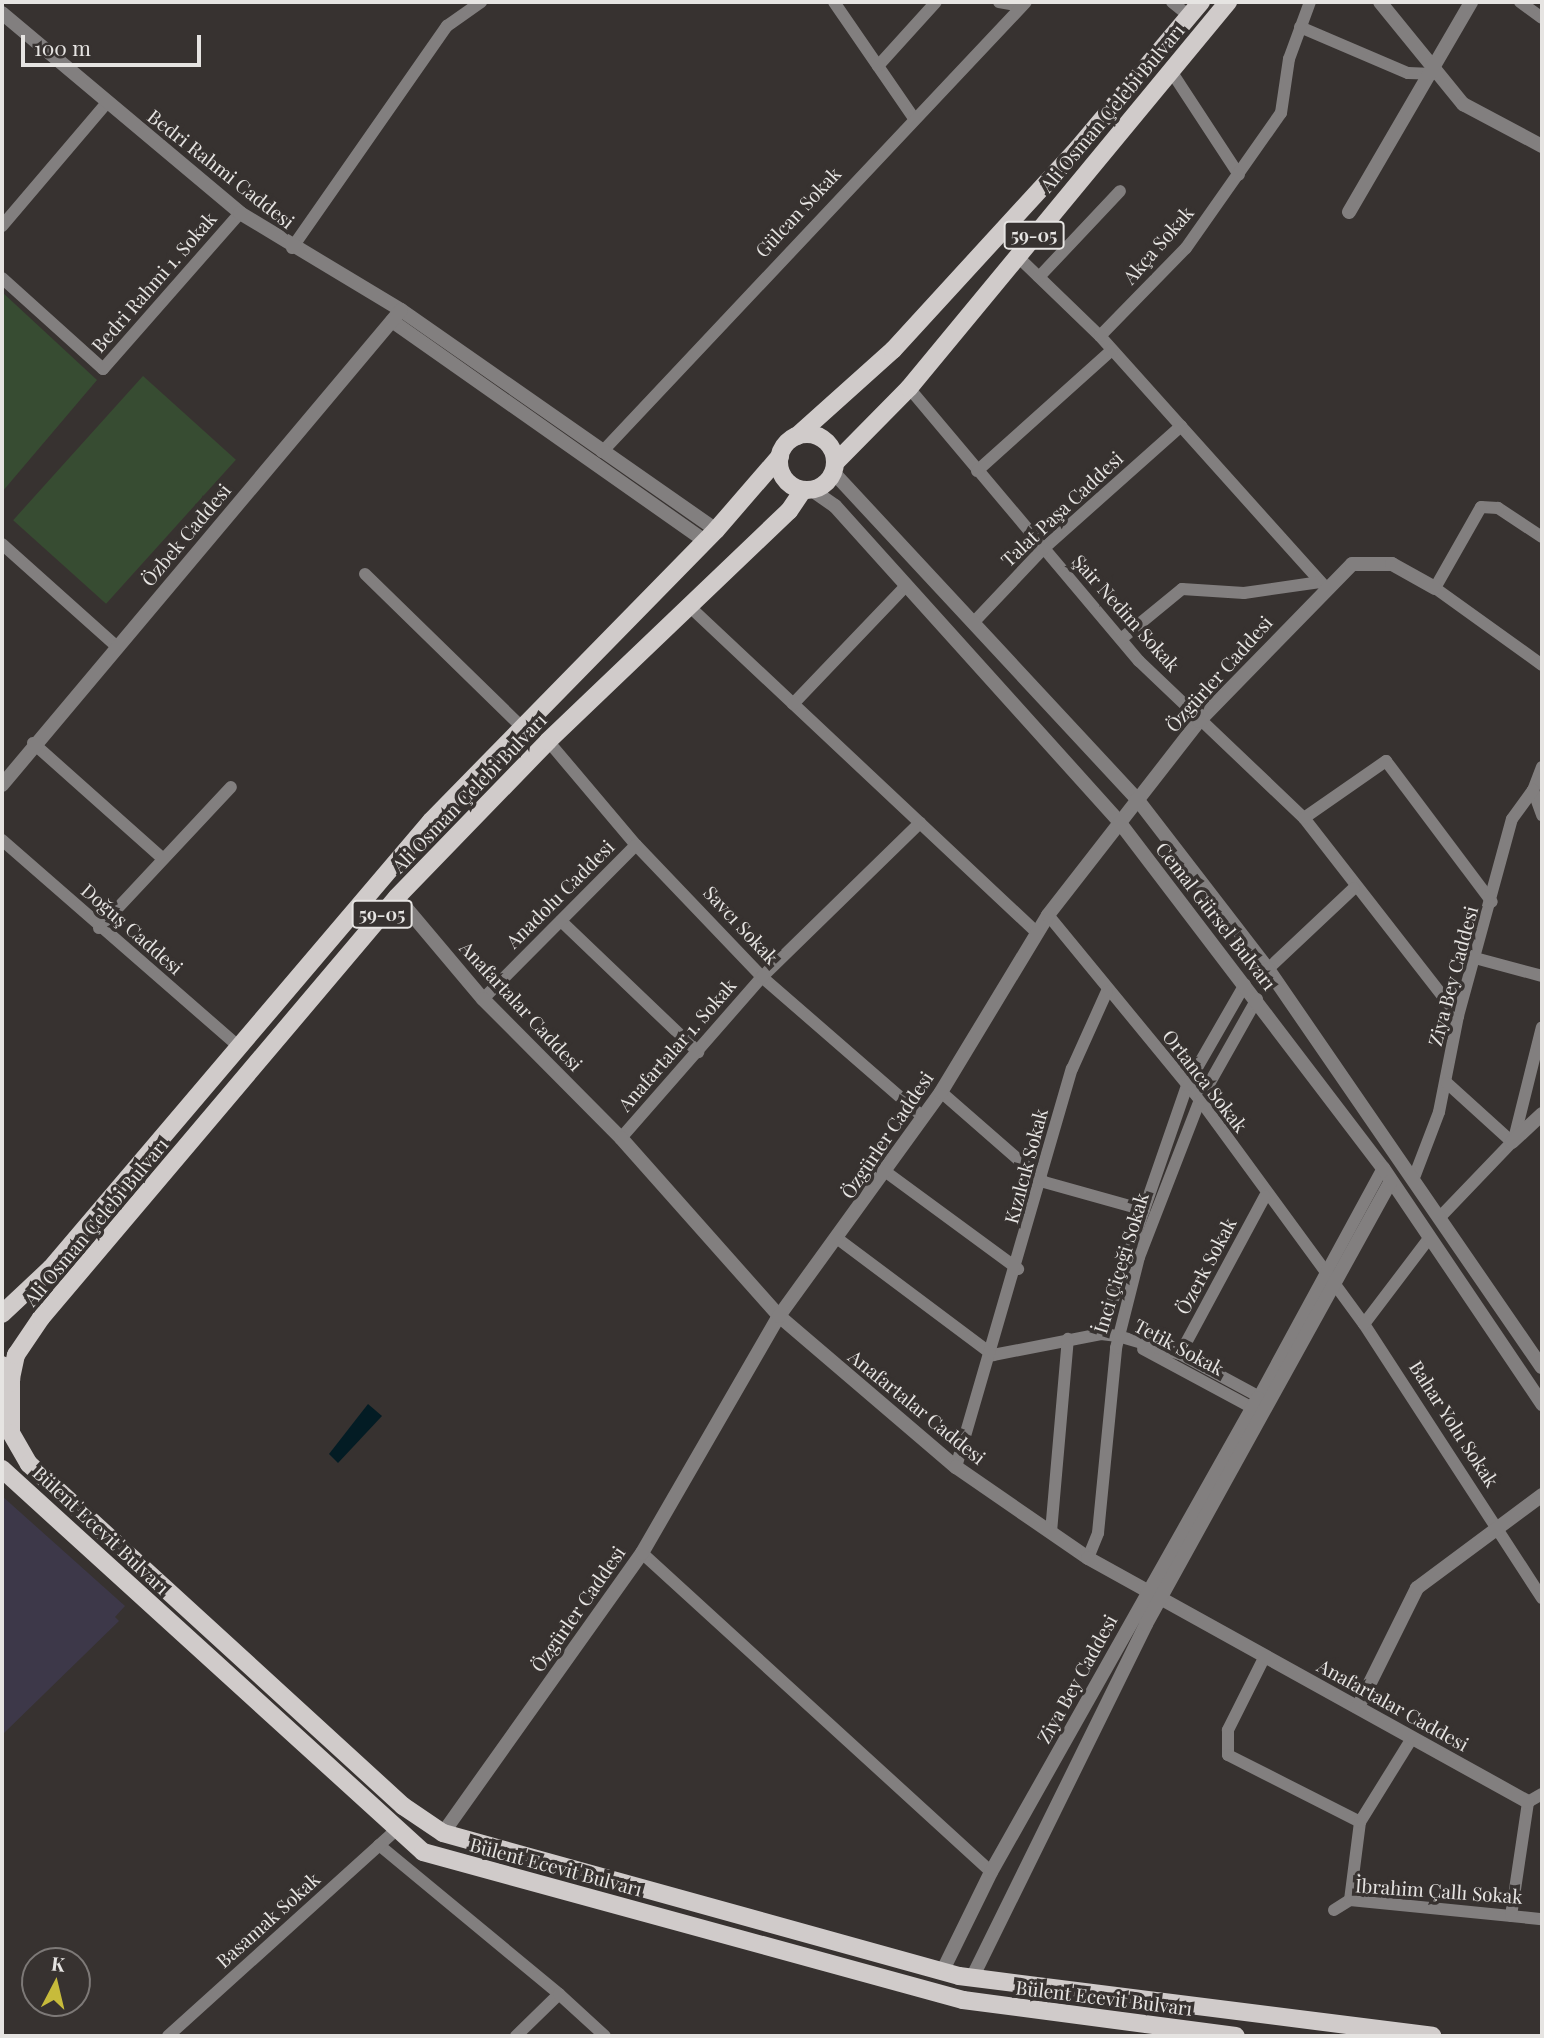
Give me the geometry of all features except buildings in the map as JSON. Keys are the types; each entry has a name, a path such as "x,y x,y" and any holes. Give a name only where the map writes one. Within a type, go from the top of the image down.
{"main road":[{"name":"Ali Osman Çelebi Bulvarı","path":"797,436 893,350 1201,2"},
{"name":"Ali Osman Çelebi Bulvarı","path":"834,468 909,388 1016,255 1228,2"},
{"path":"797,436 822,439 834,468 807,490 786,482 780,456 797,436"},
{"name":"Ali Osman Çelebi Bulvarı","path":"2,1314 51,1268 395,861 710,536 780,456"},
{"name":"Ali Osman Çelebi Bulvarı","path":"6,1372 62,1292 397,897 548,741 789,511 807,490"},
{"path":"6,1372 11,1433 29,1464 403,1806 443,1833 942,1972 1432,2036"},
{"name":"59-05","path":"2,1414 6,1372"},
{"name":"Bülent Ecevit Bulvarı","path":"2,1469 394,1832 423,1852 952,1997 1236,2036"}],"street":[{"path":"292,248 447,26 481,2"},
{"path":"834,2 913,117"},
{"path":"878,66 936,2"},
{"path":"999,2 1024,4"},
{"path":"1172,2 1189,16"},
{"name":"Akça Sokak","path":"1100,337 1186,248 1281,113 1300,27 1310,2"},
{"path":"1380,2 1433,74 1463,104 1542,146"},
{"path":"1349,212 1416,93 1433,74 1471,2"},
{"path":"1520,2 1542,18"},
{"name":"Gülcan Sokak","path":"602,452 913,117 1024,4"},
{"name":"Bedri Rahmi Caddesi","path":"2,13 106,104 240,213 396,315 710,536"},
{"path":"1300,27 1408,73 1433,74"},
{"path":"1171,71 1239,175"},
{"path":"2,226 106,104"},
{"path":"1039,277 1120,191"},
{"name":"Bedri Rahmi 1. Sokak","path":"2,278 103,369 240,213"},
{"path":"1016,255 1100,337 1323,585"},
{"name":"Özbek Caddesi","path":"2,785 33,743 396,315"},
{"path":"977,471 1112,350"},
{"name":"Bedri Rahmi Caddesi","path":"463,362 602,452 710,536"},
{"name":"Şair Nedim Sokak","path":"909,388 1121,639 1199,721 1304,818 1354,888 1458,1016"},
{"name":"Talat Paşa Caddesi","path":"973,623 1043,549 1181,426"},
{"name":"Cemal Gürsel Bulvarı","path":"834,468 973,623 1137,799 1268,969 1416,1175 1542,1367"},
{"name":"Cemal Gürsel Bulvarı","path":"807,490 835,506 904,588 1119,823 1257,999 1387,1175 1542,1404"},
{"path":"1542,537 1498,508 1481,507 1435,588 1542,665"},
{"path":"2,544 117,647"},
{"name":"Özgürler Caddesi","path":"443,1833 642,1553 779,1316 838,1239 941,1092 1048,915 1199,721 1323,585 1352,564 1376,561 1435,588"},
{"path":"365,574 522,727"},
{"path":"1121,639 1192,586 1244,593 1323,585"},
{"path":"793,704 904,588"},
{"path":"689,606 1037,933"},
{"name":"Savcı Sokak","path":"548,741 636,845 762,977 923,1117"},
{"path":"33,743 163,859"},
{"path":"1304,818 1385,761 1492,902"},
{"name":"Ziya Bey Caddesi","path":"1416,1175 1447,1083 1458,1016 1492,902 1512,819 1533,790 1542,768"},
{"path":"99,928 231,787"},
{"path":"1533,790 1542,815"},
{"name":"Anafartalar 1. Sokak","path":"621,1138 762,977 919,822"},
{"name":"Doğuş Caddesi","path":"2,840 99,928 238,1046"},
{"name":"Anadolu Caddesi","path":"483,999 636,845"},
{"path":"395,861 397,897"},
{"path":"1268,969 1354,888"},
{"name":"Anafartalar Caddesi","path":"397,897 483,999 621,1138 779,1316 956,1467 1088,1558 1528,1802"},
{"name":"Ortanca Sokak","path":"1048,915 1200,1100 1265,1196 1331,1280"},
{"path":"561,921 698,1052"},
{"path":"1475,958 1542,976"},
{"name":"İnci Çiçeği Sokak","path":"1101,1334 1140,1208 1187,1085 1245,984"},
{"name":"Kızılcık Sokak","path":"956,1467 993,1355 1044,1182 1072,1069 1107,990"},
{"name":"İnci Çiçeği Sokak","path":"1088,1558 1098,1533 1118,1336 1154,1213 1200,1100 1257,999"},
{"path":"1513,1140 1542,1027"},
{"path":"1447,1083 1513,1140"},
{"path":"941,1092 1044,1182 1154,1213"},
{"path":"1442,1215 1513,1140 1541,1116"},
{"path":"886,1172 1018,1269"},
{"name":"Ziya Bey Caddesi","path":"942,1972 991,1872 1155,1595 1387,1175"},
{"name":"Özerk Sokak","path":"1180,1354 1265,1196"},
{"path":"1364,1324 1430,1237"},
{"path":"838,1239 993,1355 1068,1339 1101,1334 1118,1336"},
{"name":"Bahar Yolu Sokak","path":"1331,1280 1364,1324 1542,1598"},
{"name":"Tetik Sokak","path":"1118,1336 1180,1354 1261,1406"},
{"name":"Tetik Sokak","path":"1118,1336 1261,1406"},
{"name":"İnci Çiçeği Sokak","path":"1051,1532 1068,1339"},
{"path":"1358,1707 1417,1588 1542,1495"},
{"path":"642,1553 991,1872"},
{"name":"Ziya Bey Caddesi","path":"972,1978 1155,1595"},
{"path":"1265,1656 1228,1730 1228,1755 1360,1822"},
{"path":"1350,1900 1360,1822 1412,1738"},
{"path":"1511,1916 1528,1802 1542,1794"},
{"name":"Basamak Sokak","path":"168,2036 394,1832"},
{"path":"379,1845 559,1994 605,2036"},
{"name":"İbrahim Çallı Sokak","path":"1334,1910 1350,1900 1542,1919"},
{"path":"516,2036 559,1994"}],"shaded area":[{"path":"2,1496 125,1606 115,1617 119,1621 2,1735"}],"green space":[{"path":"2,292 97,380 2,492"},
{"path":"143,376 236,460 106,604 13,520"}],"water":[{"path":"368,1404 382,1416 338,1463 329,1454"}]}
